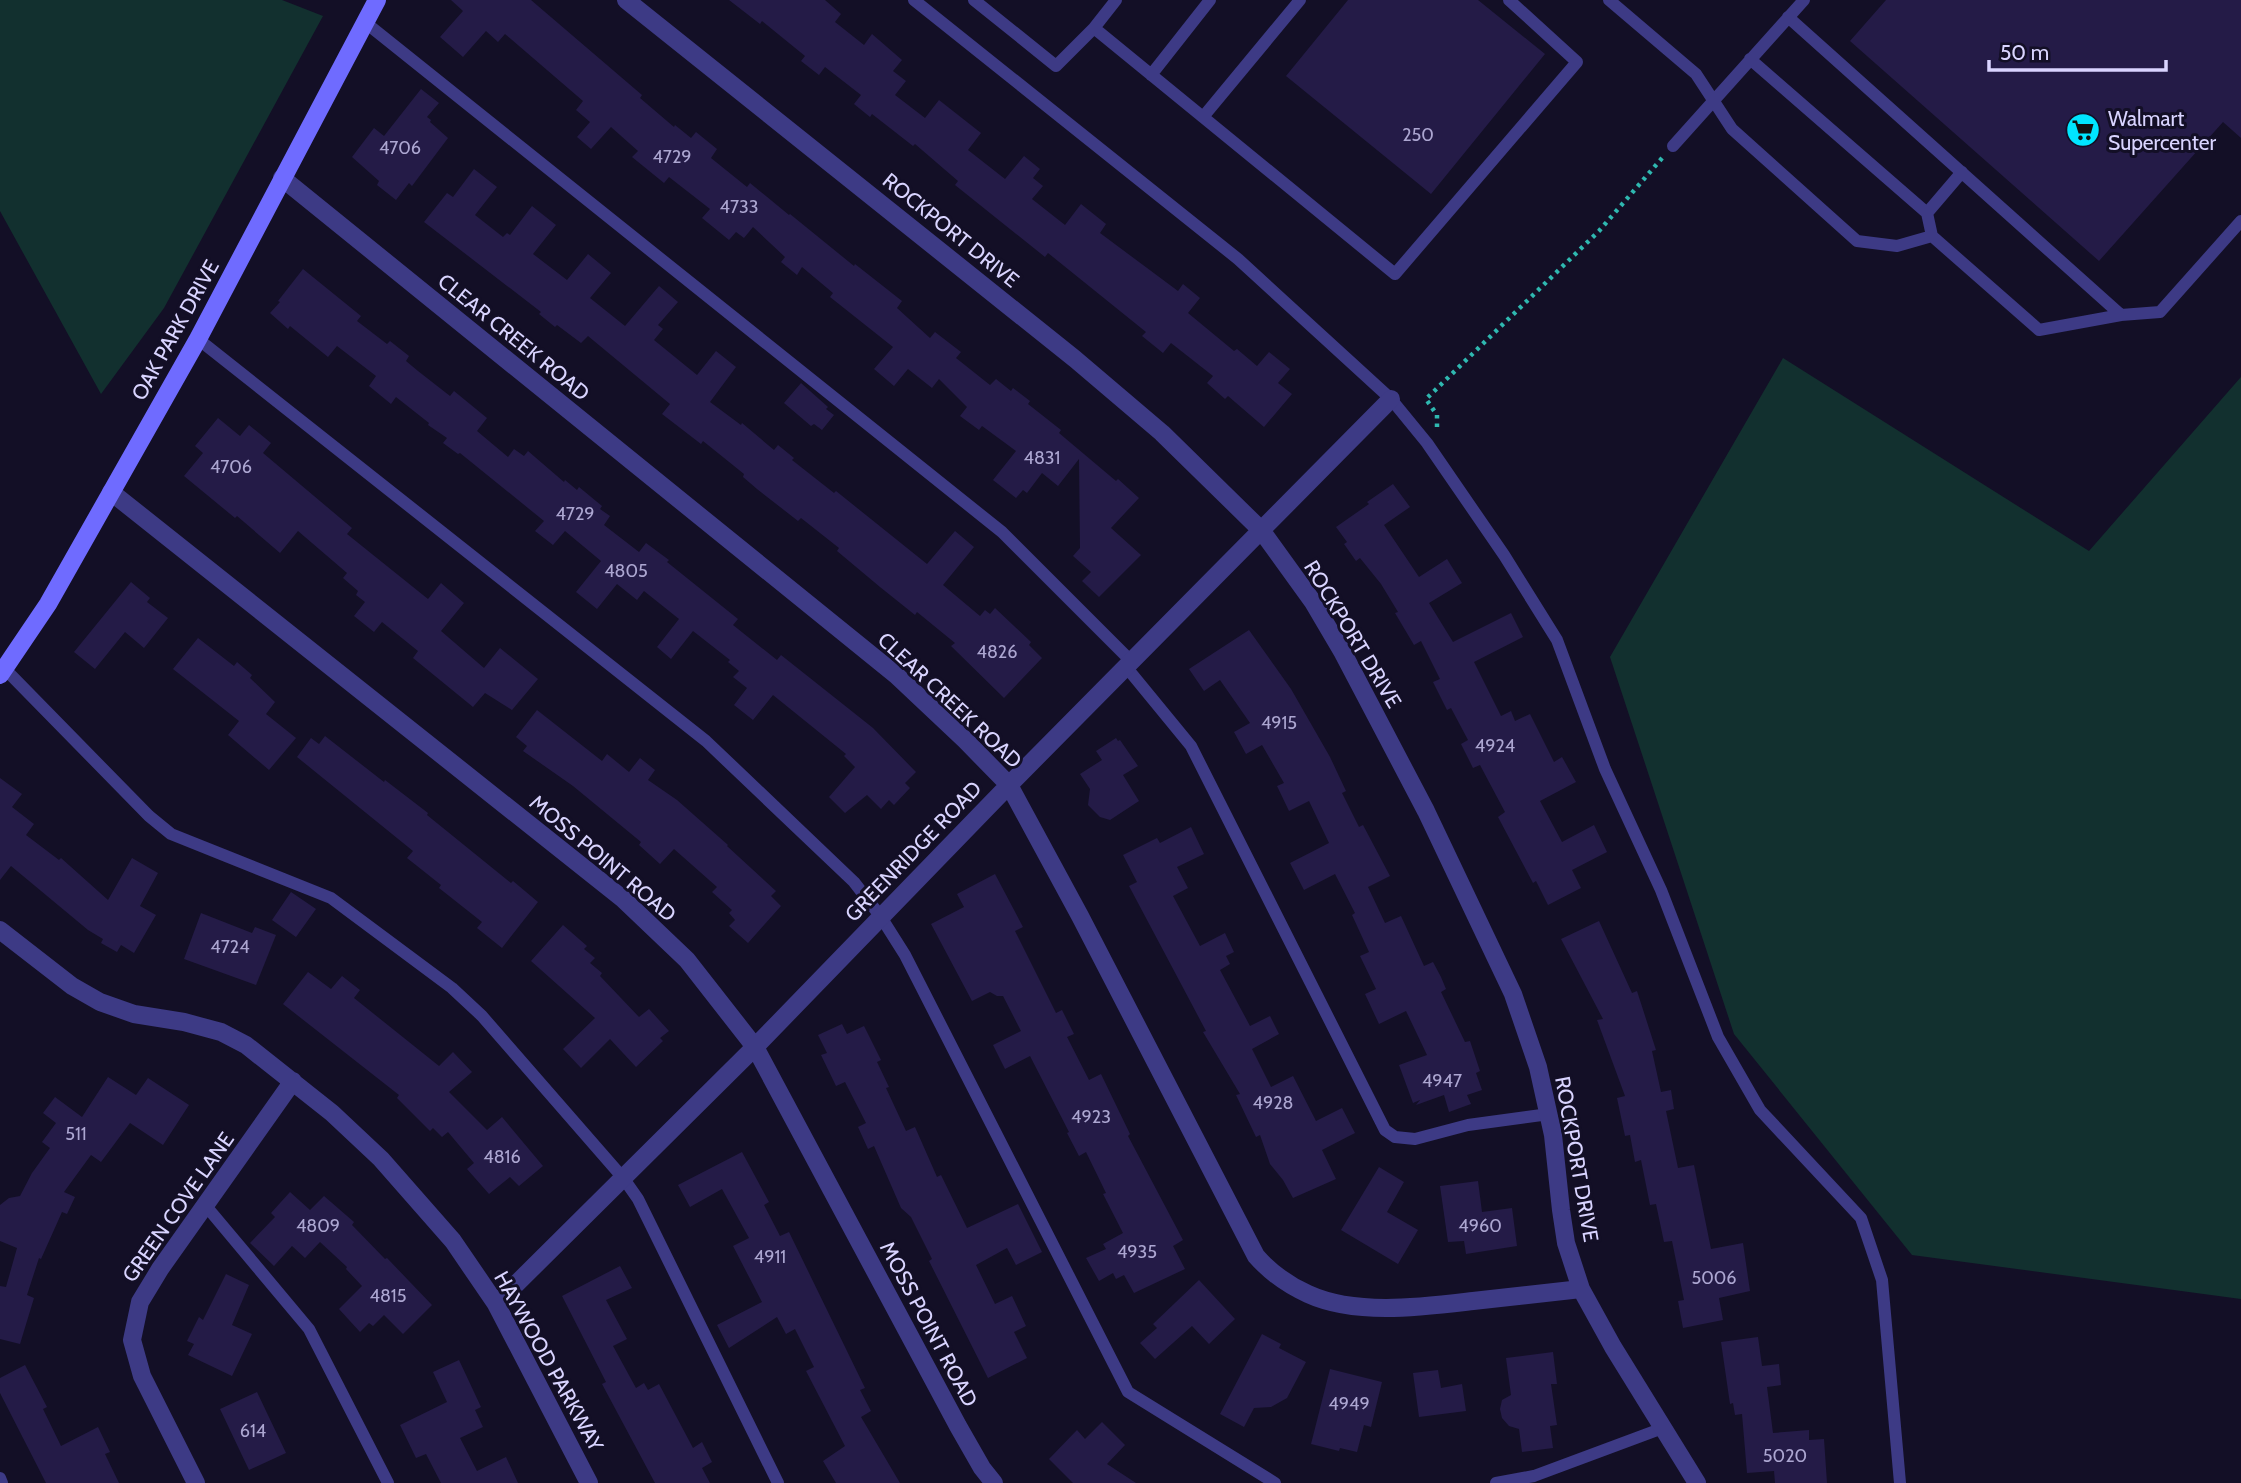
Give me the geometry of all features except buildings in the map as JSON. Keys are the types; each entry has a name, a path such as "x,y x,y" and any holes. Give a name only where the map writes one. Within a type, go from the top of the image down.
{"street":[{"name":"OAK PARK DRIVE","path":"2,672 48,604 198,338 377,0"},
{"name":"ROCKPORT DRIVE","path":"626,0 1075,359 1162,433 1261,530 1313,602 1426,810 1513,994 1538,1068 1549,1114 1566,1243 1581,1289 1696,1483"},
{"name":"CLEAR CREEK ROAD","path":"282,178 896,675 1009,785 1256,1256 1270,1271 1307,1294 1360,1306 1410,1308 1581,1289"},
{"name":"GREENRIDGE ROAD","path":"496,1304 755,1047 1009,785 1391,399"},
{"name":"MOSS POINT ROAD","path":"111,492 623,899 687,960 755,1047 958,1426 982,1468 994,1483"},
{"name":"HAYWOOD PARKWAY","path":"0,930 72,986 100,1002 134,1014 184,1022 221,1032 246,1045 332,1113 381,1159 453,1241 496,1304 589,1483"},
{"name":"GREEN COVE LANE","path":"196,1483 142,1376 132,1340 140,1301 293,1081"}],"lane":[{"path":"914,0 1238,259 1391,399 1427,443 1504,555 1557,640 1605,769 1661,890 1717,1037 1760,1110 1861,1218 1882,1280 1900,1483"},
{"path":"974,0 1056,66 1094,28 1116,0"},
{"path":"1151,75 1210,0"},
{"path":"1203,117 1300,0"},
{"path":"1094,28 1395,274 1577,62 1510,0"},
{"path":"1609,0 1696,74 1732,129 1857,241 1897,246 1932,236"},
{"path":"1673,146 1804,0"},
{"path":"1788,17 2121,315"},
{"path":"366,23 1003,532 1129,665 1191,746 1385,1130 1395,1137 1415,1139 1468,1125 1549,1114"},
{"path":"1750,59 1927,213 1932,236 2039,330 2121,315 2160,312 2241,221"},
{"path":"1927,213 1962,172"},
{"path":"198,338 706,741 854,882 905,955 1128,1392 1275,1483"},
{"path":"2,672 149,816 171,834 331,898 452,988 482,1016 624,1179 638,1199 778,1483"},
{"path":"206,1206 309,1329 388,1483"},
{"path":"1496,1483 1534,1476 1663,1428"},
{"path":"0,1478 2,1483"}],"path":[{"path":"1427,443 1437,431 1437,415 1426,398 1599,232 1673,146"}],"green space":[{"path":"0,0 282,0 323,16 164,308 101,394 0,211"},
{"path":"1783,358 2089,551 2241,377 2241,1299 1912,1255 1734,1034 1610,657"}],"place":[{"name":"Walmart Supercenter","path":"2083,130"}]}
